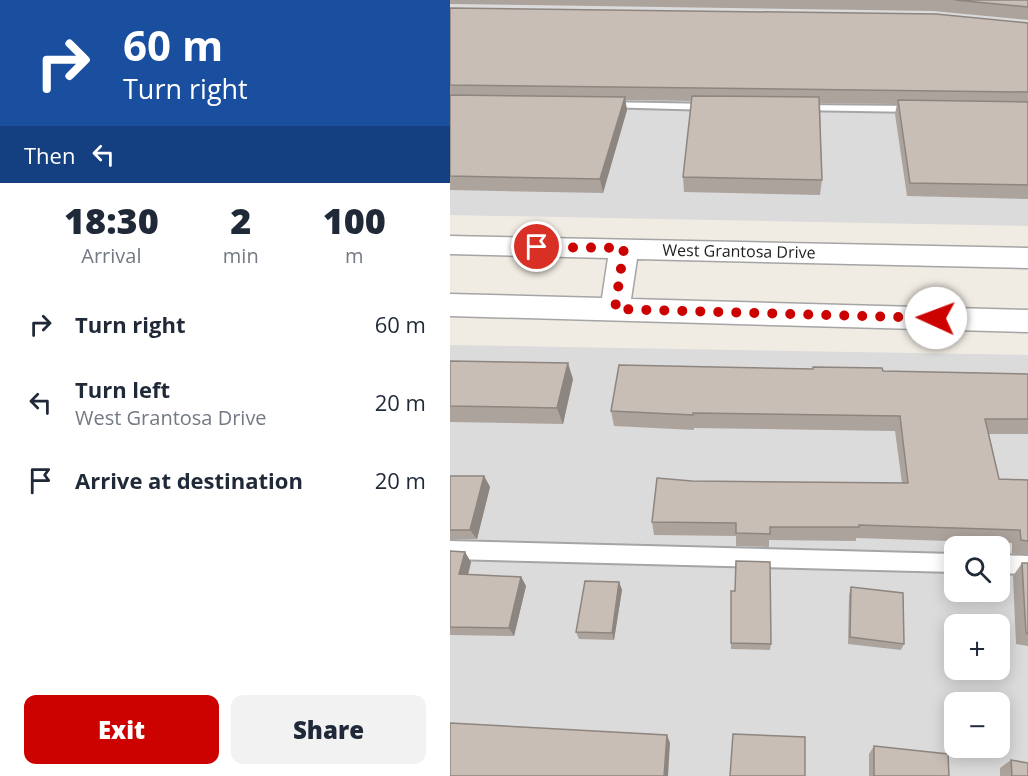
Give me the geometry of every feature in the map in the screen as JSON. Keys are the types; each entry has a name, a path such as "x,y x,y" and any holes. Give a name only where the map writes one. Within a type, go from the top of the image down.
{"street":[{"name":"West Grantosa Drive","path":"450,245 1028,258"},
{"path":"615,309 624,248"},
{"path":"450,305 1028,321"}],"lane":[{"path":"594,105 725,107"},
{"path":"785,107 929,109"},
{"path":"450,550 944,563"},
{"path":"1010,564 1028,565"}],"shaded area":[{"path":"450,0 1028,0 1028,226 450,215"},
{"path":"450,345 1028,355 1028,776 450,776"}],"building":[{"path":"955,0 1028,0 1028,7"},
{"path":"450,8 936,14 1028,23 1028,92 450,85"},
{"path":"450,95 625,97 600,179 450,176"},
{"path":"692,96 819,97 822,180 683,177"},
{"path":"898,100 1028,102 1028,185 910,183"},
{"path":"450,361 568,363 557,408 450,406"},
{"path":"619,365 882,368 883,371 1028,374 1028,419 985,419 999,479 1028,480 1028,541 1021,540 1020,530 859,525 859,527 770,527 770,534 736,533 736,523 652,522 657,478 692,481 908,483 900,416 693,413 693,415 611,411"},
{"path":"450,476 484,476 470,530 450,530"},
{"path":"450,551 465,552 459,574 521,577 509,628 450,627"},
{"path":"736,561 770,562 771,644 731,643 731,591 735,591"},
{"path":"1022,563 1028,563 1028,634 1026,633"},
{"path":"585,581 619,582 612,633 576,632"},
{"path":"851,587 903,593 904,644 850,637"},
{"path":"450,723 667,735 664,776 450,776"},
{"path":"733,734 805,737 805,776 730,776"},
{"path":"874,746 944,754 944,758 948,758 949,776 874,776"},
{"path":"1011,760 1028,763 1028,776 1012,776"}],"route":[{"path":"537,247 624,248 615,309 936,318"}]}
